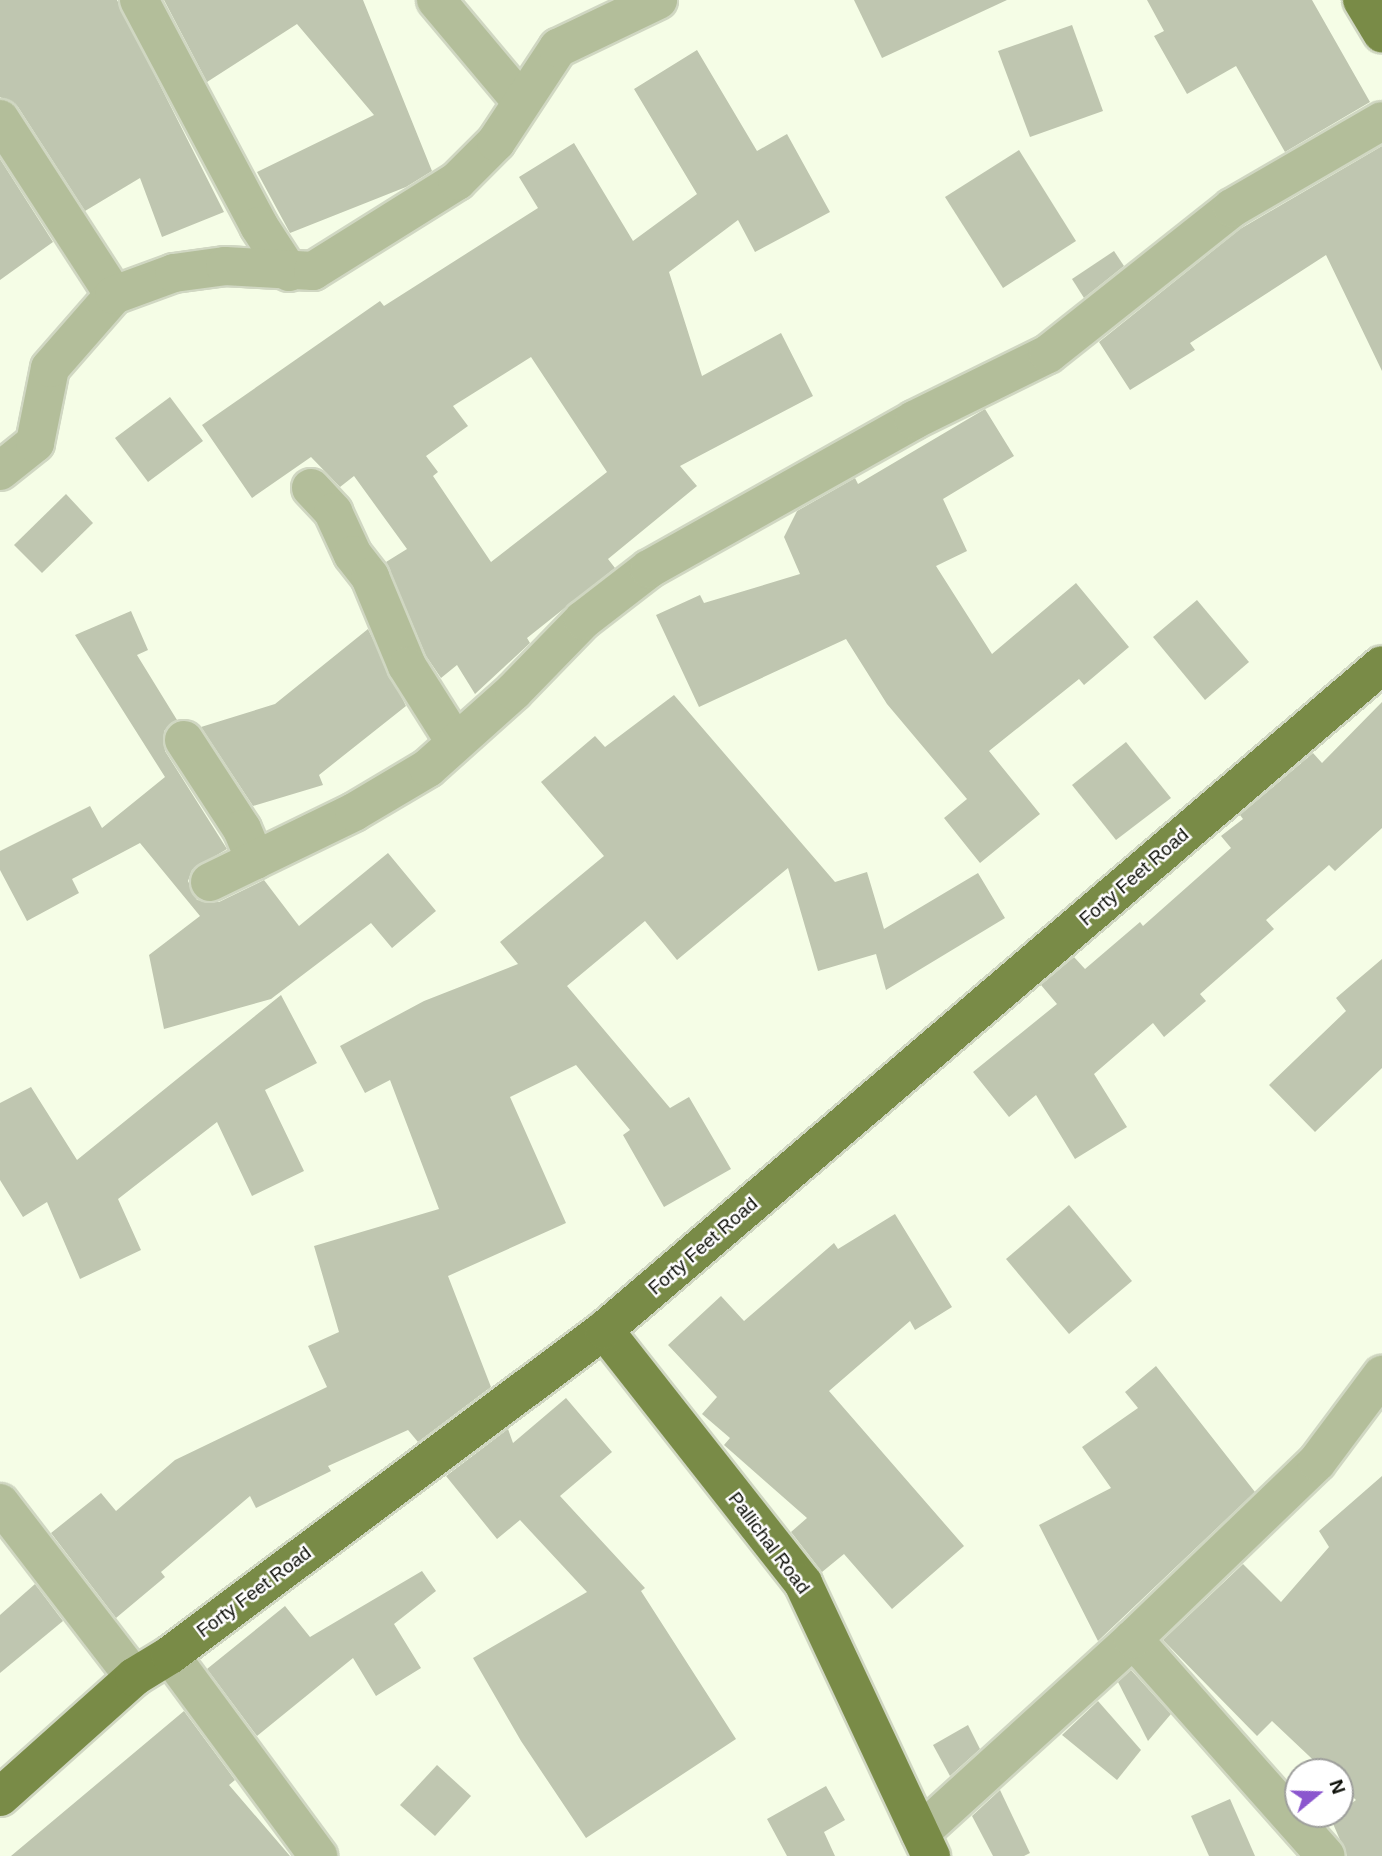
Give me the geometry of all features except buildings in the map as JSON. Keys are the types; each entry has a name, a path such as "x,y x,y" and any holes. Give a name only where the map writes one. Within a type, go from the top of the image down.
{"main road":[{"path":"1362,0 1382,33"},
{"name":"Forty Feet Road","path":"0,1797 134,1677 170,1655 604,1330 1382,665"},
{"name":"Pallichal Road","path":"604,1330 803,1583 926,1844"}],"street":[{"path":"139,0 259,226 289,272"},
{"path":"436,0 520,100"},
{"path":"0,471 36,443 50,368 114,295 174,272 225,266 289,272 313,271 457,181 496,142 520,100 558,48 658,0"},
{"path":"0,119 114,295"},
{"path":"210,882 354,812 428,768 514,691 583,620 649,569 914,420 1048,354 1232,208 1382,121"},
{"path":"311,488 332,512 353,555 370,577 407,666 455,743"},
{"path":"184,740 242,829 255,860"},
{"path":"926,1844 1317,1462 1382,1375"},
{"path":"0,1503 134,1677"},
{"path":"1133,1639 1326,1856"},
{"path":"170,1655 318,1856"}]}
